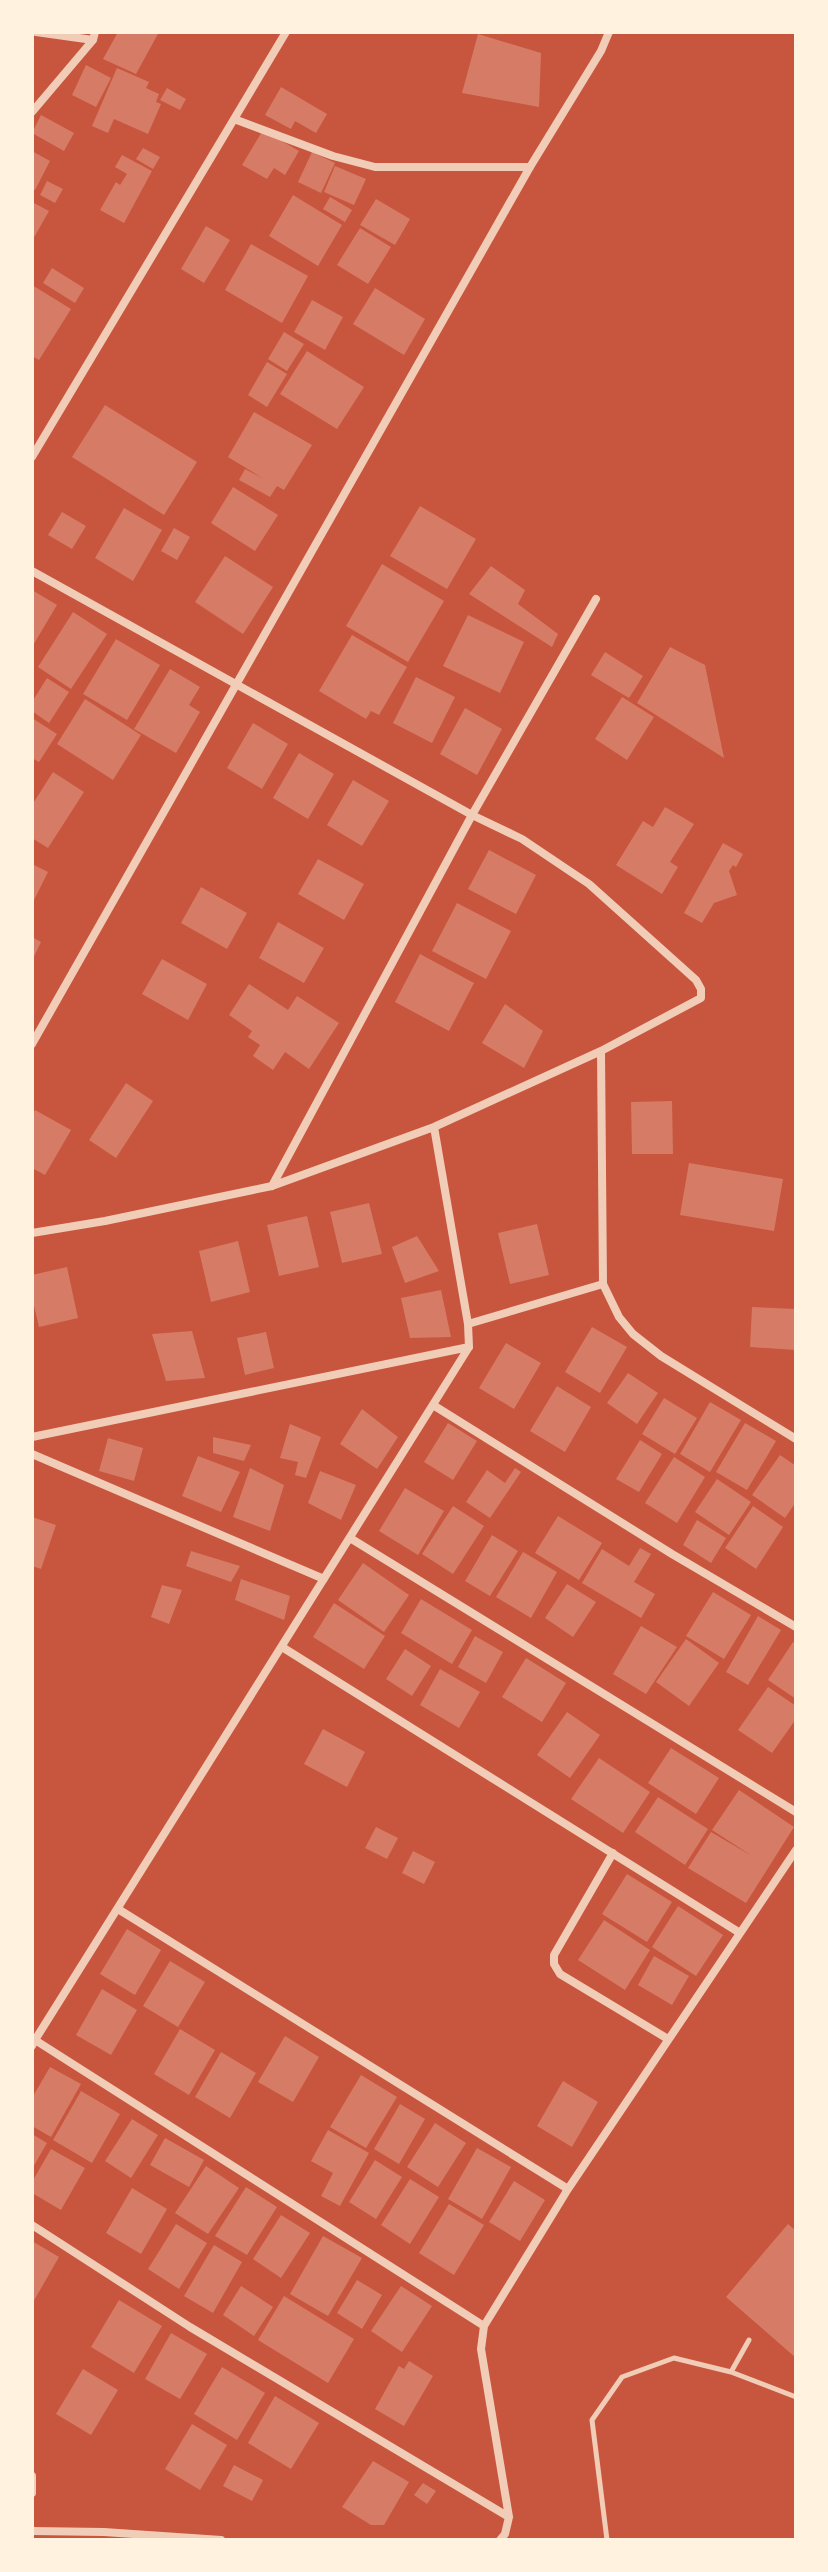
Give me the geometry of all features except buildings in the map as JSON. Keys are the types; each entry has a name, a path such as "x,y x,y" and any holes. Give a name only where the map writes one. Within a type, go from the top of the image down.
{"street":[{"path":"36,32 94,36"},
{"path":"32,457 286,32"},
{"path":"32,1044 530,167 601,51 609,32"},
{"path":"32,112 94,36"},
{"path":"234,119 333,156 375,167 530,167"},
{"path":"32,571 472,815 522,839 589,884 696,980 701,989 701,998 601,1051 434,1127 272,1186 32,1233"},
{"path":"272,1186 472,815 596,599"},
{"path":"601,1051 603,1284 619,1317 633,1334 661,1356 796,1439"},
{"path":"434,1127 468,1324 469,1347 34,2043 484,2326"},
{"path":"468,1324 603,1284"},
{"path":"32,1437 469,1347"},
{"path":"433,1405 672,1554 796,1627"},
{"path":"32,1454 324,1579"},
{"path":"350,1538 796,1812"},
{"path":"282,1647 740,1933"},
{"path":"500,2540 505,2534 509,2517 481,2349 484,2326 568,2189 796,1850"},
{"path":"613,1853 554,1955 554,1964 560,1974 668,2039"},
{"path":"118,1909 568,2189"},
{"path":"32,2225 190,2327 509,2517"},
{"path":"32,2476 32,2493"},
{"path":"32,2531 221,2540"}],"lane":[{"path":"731,2372 749,2340"},
{"path":"607,2540 592,2420 622,2377 674,2358 731,2372 796,2397"}]}
